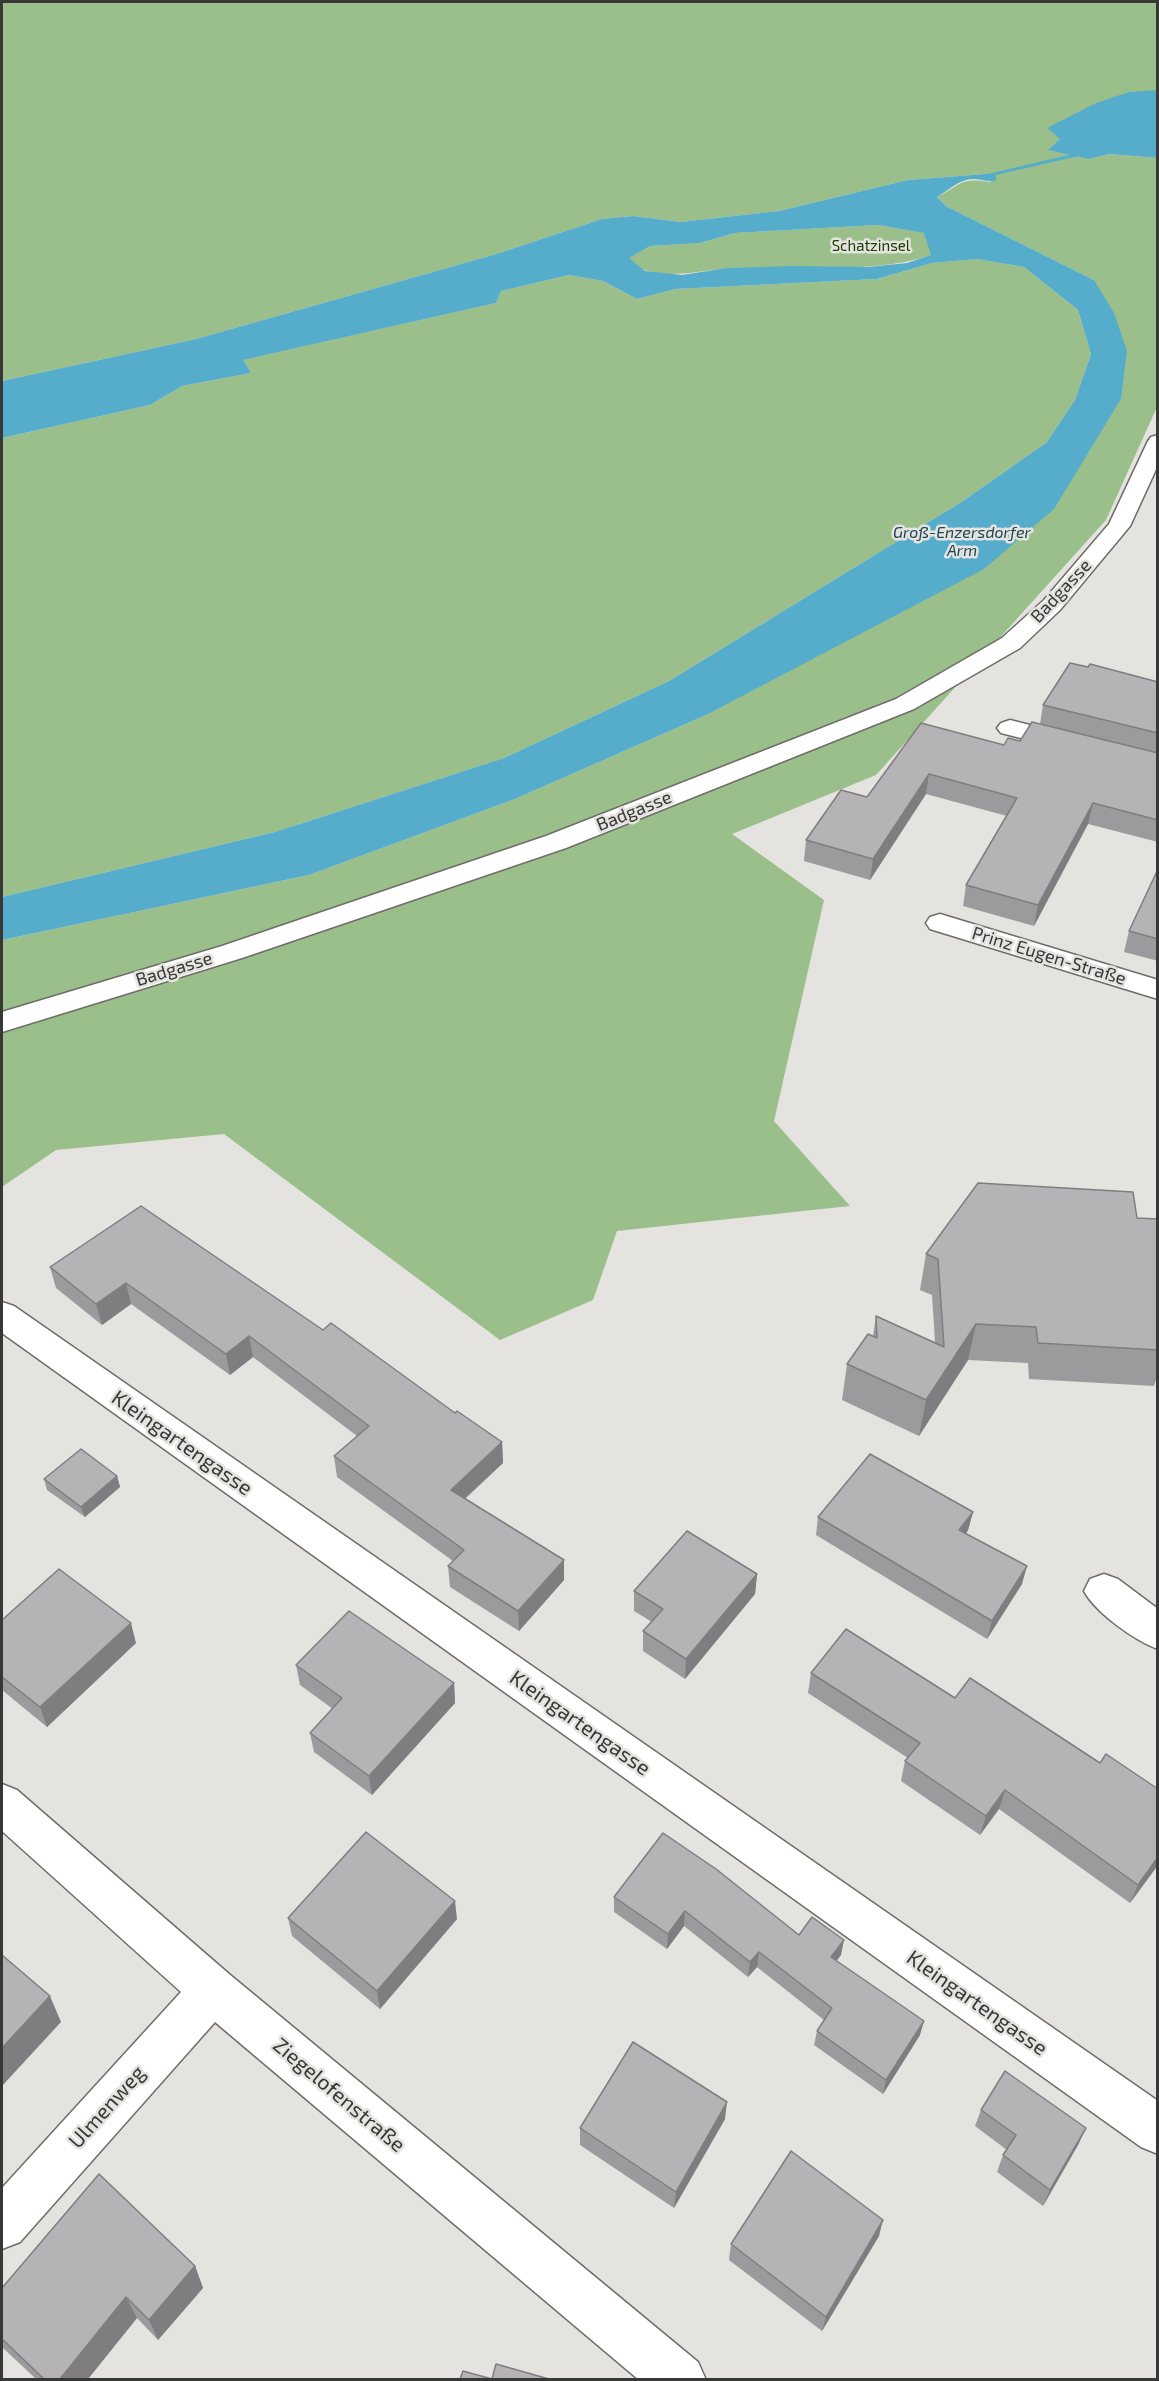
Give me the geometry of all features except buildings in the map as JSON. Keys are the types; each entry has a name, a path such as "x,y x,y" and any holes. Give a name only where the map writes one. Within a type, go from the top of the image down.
{"street":[{"name":"Badgasse","path":"2,1022 232,952 556,842 905,704 1011,643 1052,605 1119,526 1158,441"},
{"path":"1010,728 1158,765"},
{"name":"Prinz Eugen-Straße","path":"940,922 1158,990"},
{"name":"Kleingartengasse","path":"2,1315 1158,2130"},
{"path":"1104,1591 1158,1632"},
{"name":"Ziegelofenstraße","path":"2,1804 213,1990 656,2371"},
{"name":"Ulmenweg","path":"2,2224 213,1990"}],"green space":[{"path":"2,2 1157,2 1157,90 1061,139 1049,149 1089,159 1109,154 1157,158 1157,407 1106,520 876,775 732,834 824,900 774,1121 850,1206 617,1231 593,1300 500,1340 224,1134 56,1150 2,1187 2,940 309,875 515,799 706,715 1121,400 1094,280 946,206 937,197 967,181 991,182 985,174 908,180 779,211 681,222 633,216 602,219 493,255 196,339 2,381"},
{"name":"Schatzinsel","path":"878,225 925,233 932,255 884,265 859,267 759,267 669,274 644,270 628,258 650,246 700,243 735,233"},
{"path":"977,259 1024,267 1078,310 1091,354 1075,400 1047,442 963,501 669,681 504,758 275,832 2,897 2,438 150,405 182,386 251,373 242,360 496,303 501,291 569,275 603,281 637,299 675,289 877,279 932,263"}],"water":[{"path":"1157,90 1157,158 1109,154 1089,159 1048,150 1060,139 1047,128 1096,103 1129,92"},
{"name":"Groß-Enzersdorfer Arm","path":"995,175 997,180 994,181 973,179 963,181 937,197 946,206 1094,280 1114,313 1127,351 1121,399 1054,509 984,569 706,715 515,799 309,875 2,940 2,897 275,832 504,758 669,681 963,501 1047,442 1075,400 1091,354 1078,310 1024,267 977,259 932,263 877,279 675,289 637,299 603,281 569,275 501,291 496,303 243,360 251,373 182,386 150,405 2,438 2,381 196,339 493,255 602,219 633,216 681,222 779,211 908,180","holes":["878,225 924,233 931,255 907,263 868,267 727,268 682,275 645,271 629,258 650,246 700,243 735,233"]}],"waterway":[{"path":"978,177 1090,152"}]}
